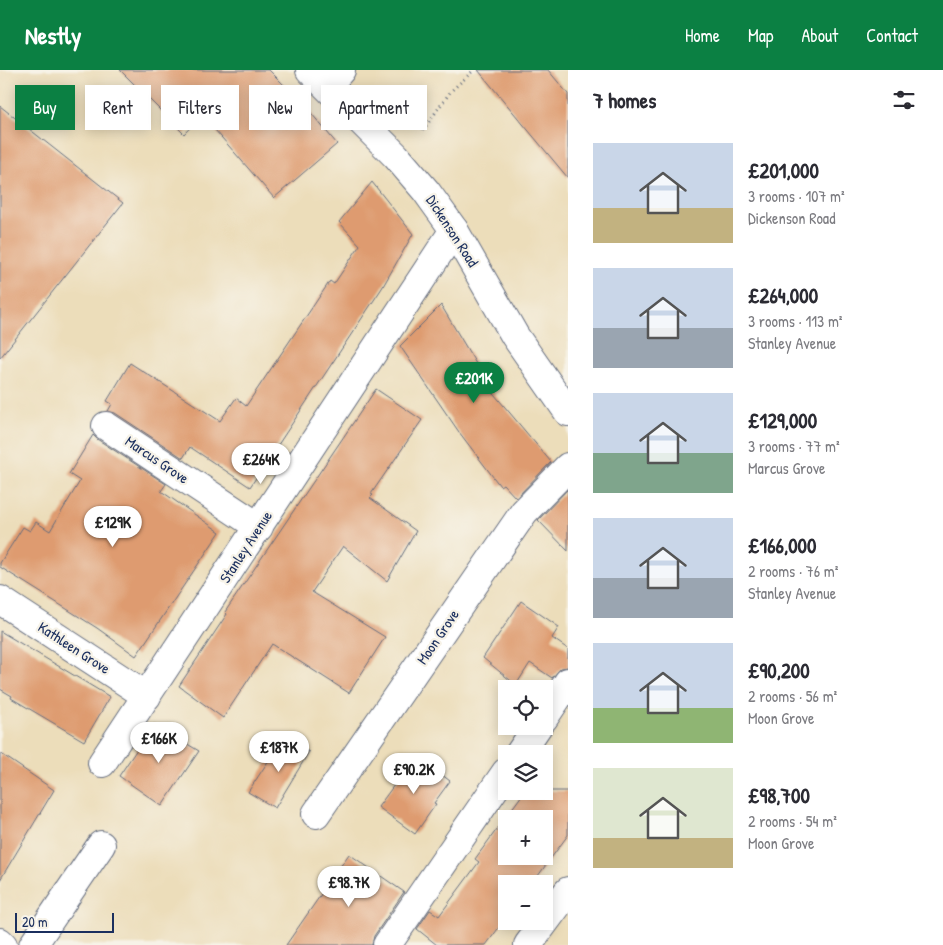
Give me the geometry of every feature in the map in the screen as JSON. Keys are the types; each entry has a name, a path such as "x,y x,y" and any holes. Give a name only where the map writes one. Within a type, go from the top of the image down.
{"main road":[{"name":"Dickenson Road","path":"326,75 426,192 454,230 515,336 567,409"},
{"name":"Stanley Avenue","path":"102,763 454,230"},
{"name":"Marcus Grove","path":"106,426 259,527"},
{"name":"Moon Grove","path":"316,814 524,512 568,467"},
{"name":"Kathleen Grove","path":"0,600 147,696"},
{"path":"553,704 568,682"},
{"path":"387,945 498,784"},
{"path":"34,945 101,844"},
{"path":"528,945 568,891"},
{"path":"0,942 4,945"}],"path":[{"path":"427,125 452,91 474,70"}],"building":[{"path":"120,70 269,70 284,85 249,85 249,130 311,130 311,113 321,125 321,130 325,130 337,144 274,198 215,130 239,130 239,85 161,85 161,111 151,101 151,85 135,85"},
{"path":"478,70 548,70 568,94 568,178"},
{"path":"0,106 15,118 15,130 30,130 123,203 0,358"},
{"path":"372,182 413,234 382,288 250,487 190,447 183,458 115,413 108,411 112,404 107,401 130,363 220,421 236,398 246,406 330,281 334,284 360,245 339,222"},
{"path":"441,305 494,394 551,462 516,498 503,484 500,486 459,432 400,346"},
{"path":"376,389 422,420 370,498 416,531 387,581 343,546 312,592 385,637 349,693 272,644 223,718 179,686 227,614 225,612"},
{"path":"93,435 166,484 161,491 220,532 136,656 97,628 0,567 0,563 23,527 30,531 36,522 50,531 80,481 69,474"},
{"path":"568,489 568,551 538,520"},
{"path":"521,601 559,627 552,638 568,649 568,667 561,668 552,678 530,663 519,680 510,680 483,658"},
{"path":"0,631 110,697 84,741 11,698 12,696 0,689"},
{"path":"154,724 199,751 162,806 119,776"},
{"path":"284,737 309,752 275,808 248,792"},
{"path":"0,753 54,790 0,880"},
{"path":"416,755 450,781 415,834 378,807"},
{"path":"553,791 568,791 568,835 553,855 553,810 511,810 518,800 553,800"},
{"path":"498,828 498,865 546,865 539,875 498,875 498,929 486,945 437,945 417,929 430,910 439,916 479,862 475,859"},
{"path":"349,854 404,892 374,936 372,945 286,945"}]}
